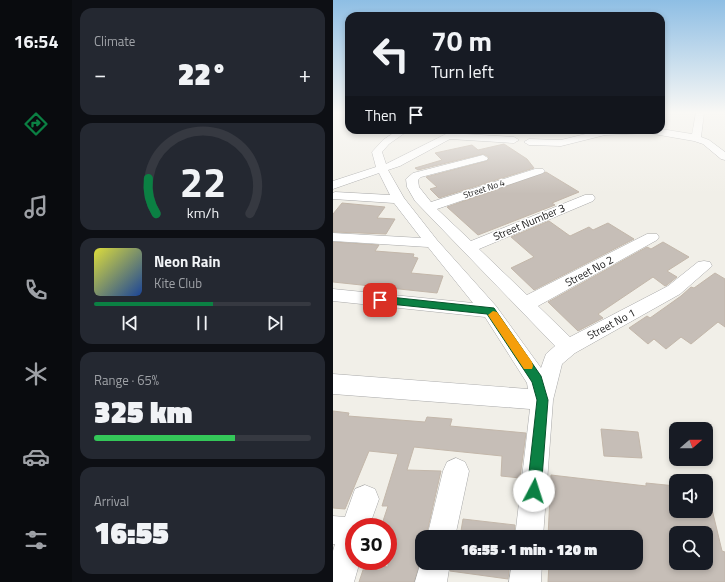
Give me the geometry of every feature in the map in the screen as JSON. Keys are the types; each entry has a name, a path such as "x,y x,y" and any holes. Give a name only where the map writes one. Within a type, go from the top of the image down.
{"street":[{"path":"389,140 377,152 398,199 432,243 490,311 537,380 543,400 530,530"},
{"path":"334,190 414,155 441,140"},
{"path":"529,142 561,143 572,140"},
{"path":"701,140 725,157"},
{"path":"483,158 417,175 412,179 413,187 419,198 470,247 568,347"},
{"name":"Street No 4","path":"429,208 539,171"},
{"path":"334,190 398,199"},
{"name":"Street Number 3","path":"470,247 589,198"},
{"name":"Street No 2","path":"526,304 652,237"},
{"path":"333,238 432,243"},
{"name":"Street No 1","path":"543,400 553,360 568,347 674,290 704,266"},
{"path":"333,295 490,311"},
{"path":"333,384 543,400"},
{"path":"443,530 456,471"},
{"path":"358,518 365,499"},
{"path":"333,530 345,531"},
{"path":"338,582 345,560"},
{"path":"431,582 434,570"},
{"path":"525,582 526,570"}],"building":[{"path":"504,144 527,159 534,168 439,198 430,189 437,187 426,177 487,161 489,157 483,154 418,170 415,168 442,160 435,153 472,145 478,150"},
{"path":"546,172 579,192 552,203 555,205 478,235 447,207"},
{"path":"342,203 385,207 377,218 395,219 386,234 333,232 333,214"},
{"path":"549,221 570,236 589,227 593,230 608,223 634,239 534,290 511,268 534,257 511,237"},
{"path":"333,242 379,245 375,251 414,254 413,257 418,258 411,273 443,276 437,293 333,282"},
{"path":"663,242 689,257 667,271 677,277 667,285 665,286 653,277 598,314 603,318 578,331 548,302 647,247 651,249"},
{"path":"715,273 725,279 725,327 718,322 691,344 681,337 666,349 654,339 648,344 629,328 647,316 650,318 691,287 694,288"},
{"path":"333,411 349,413 348,416 425,422 427,417 452,419 450,426 526,433 520,478 501,476 502,456 414,447 407,470 441,471 428,530 415,530 415,570 418,570 414,582 359,582 363,570 397,570 397,518 384,518 388,506 382,506 398,454 369,451 345,509 333,508"},
{"path":"601,429 638,432 642,458 604,456"},
{"path":"551,475 646,486 646,483 669,485 669,518 713,518 713,513 722,551 725,552 725,582 548,582 549,570 643,570 643,530 548,530"},
{"path":"463,519 515,525 515,530 461,530"},
{"path":"450,570 509,570 508,579"}],"slow traffic":[{"path":"493,315 528,366"}],"route":[{"path":"380,300 490,311 537,380 543,400 534,491"}]}
